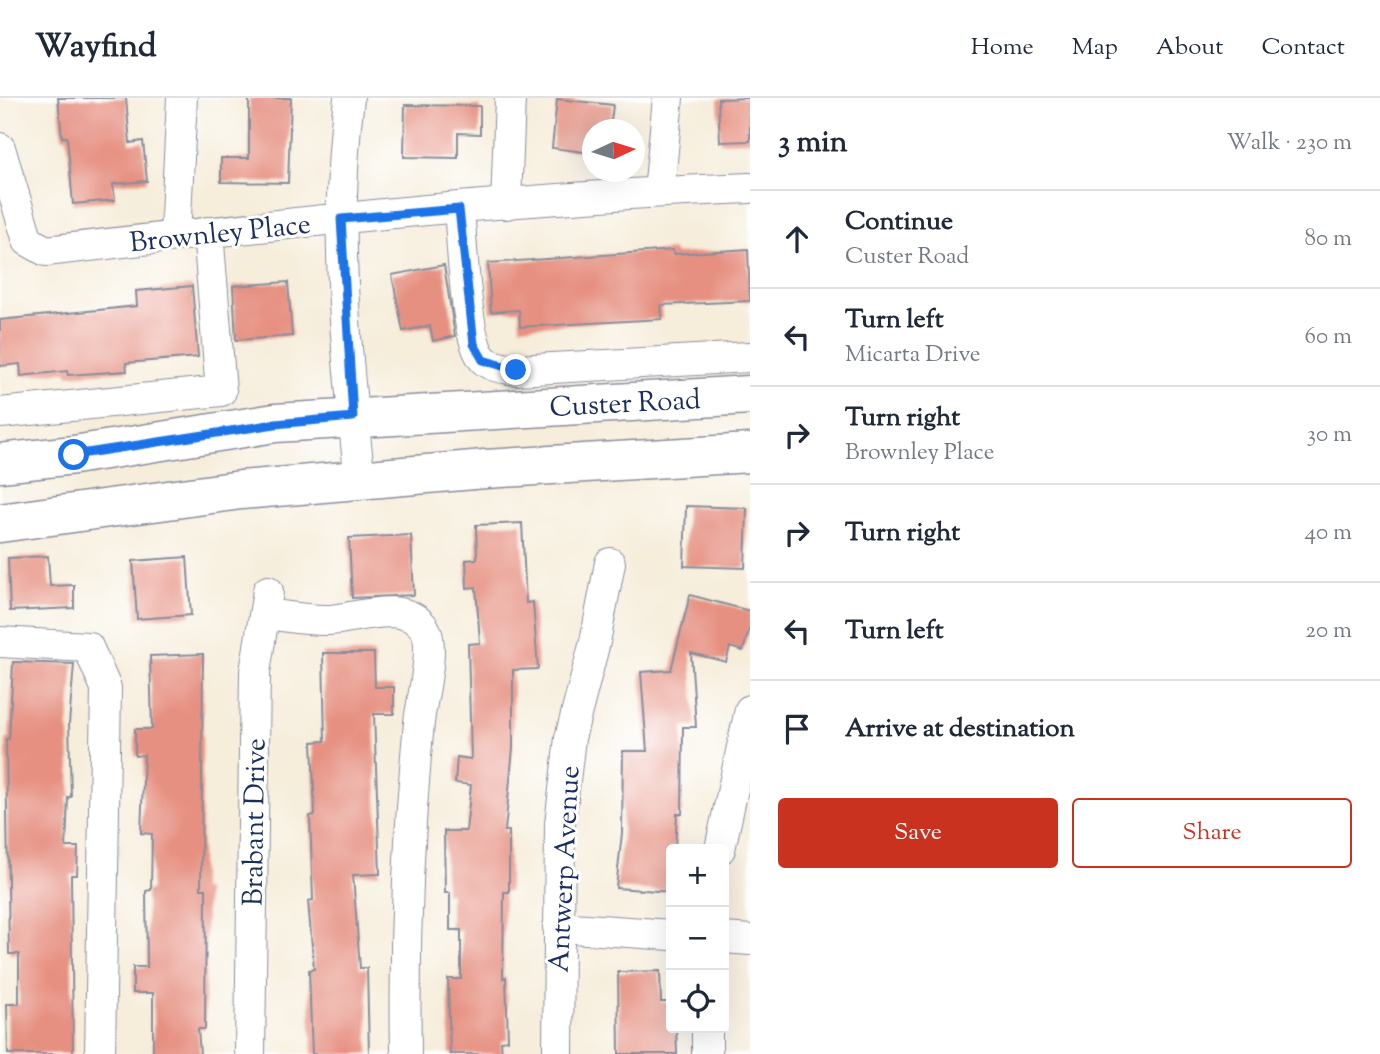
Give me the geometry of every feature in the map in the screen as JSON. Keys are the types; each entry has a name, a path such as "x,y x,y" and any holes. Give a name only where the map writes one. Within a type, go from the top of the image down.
{"main road":[{"name":"Custer Road","path":"0,463 275,424 353,417 750,395"},
{"name":"Custer Road","path":"0,523 241,490 485,469 750,453"}],"street":[{"path":"175,236 182,98"},
{"path":"349,98 343,144 341,219 353,417 360,481"},
{"path":"506,204 510,98"},
{"path":"659,192 668,98"},
{"name":"Brownley Place","path":"0,148 28,240 46,251 208,232 506,204 750,188"},
{"path":"459,209 470,327 483,360 493,366 516,370 750,356"},
{"path":"0,413 220,391 208,232"},
{"name":"Antwerp Avenue","path":"558,1054 560,824 570,738 595,642 610,563"},
{"name":"Brabant Drive","path":"250,1054 255,672 267,603 328,620 385,612 405,615 425,629 430,649 422,694 409,823 406,1054"},
{"path":"0,642 88,647 106,688 100,1054"},
{"path":"721,844 750,710"},
{"path":"558,927 666,935"},
{"path":"729,938 750,940"},
{"path":"707,1033 707,1054"}],"building":[{"path":"58,98 126,98 130,143 143,141 147,181 113,184 115,200 73,204 67,137 62,137"},
{"path":"249,98 291,98 288,183 221,182 221,158 249,158"},
{"path":"750,98 750,141 720,142 718,99"},
{"path":"557,99 613,105 611,119 582,119 582,152 552,148"},
{"path":"405,105 480,106 480,134 458,133 458,158 404,157"},
{"path":"748,249 750,301 661,305 662,319 520,327 519,310 491,312 488,263 673,250 674,254"},
{"path":"444,265 455,336 433,341 430,326 403,331 392,275"},
{"path":"288,282 292,336 236,340 233,286"},
{"path":"192,286 198,357 126,363 127,371 68,375 67,371 21,376 20,364 0,366 0,320 137,306 136,291"},
{"path":"686,506 747,508 745,568 684,566"},
{"path":"522,523 526,603 533,602 538,669 513,670 513,748 505,831 509,831 509,892 504,892 503,978 506,977 508,1040 501,1041 502,1054 450,1054 448,979 461,979 461,930 450,930 450,893 445,893 444,831 466,831 471,785 455,783 457,757 471,759 468,644 480,643 476,587 467,588 466,560 477,559 476,525"},
{"path":"411,535 414,595 352,598 349,538"},
{"path":"48,556 50,586 74,585 74,608 10,611 8,558"},
{"path":"187,557 191,615 137,619 133,561"},
{"path":"690,595 750,611 750,626 743,651 730,647 726,662 691,653 696,727 683,727 682,814 677,814 675,844 666,844 666,892 616,888 622,833 623,751 647,751 641,672 671,670"},
{"path":"323,653 374,653 375,687 394,687 394,714 374,714 380,874 353,875 360,968 367,968 369,1054 312,1054 309,970 314,969 308,901 313,900 310,816 315,815 312,742 325,741"},
{"path":"203,654 201,889 206,889 205,1029 198,1029 200,1054 153,1054 153,993 133,993 133,967 147,967 146,891 151,890 152,834 141,833 144,755 135,756 135,729 152,729 150,656"},
{"path":"13,662 74,664 69,724 71,797 68,797 66,847 78,847 77,875 71,875 73,1054 8,1054 7,1004 19,1004 19,954 9,954 6,739 9,739"},
{"path":"660,971 661,1002 666,1002 666,1033 676,1033 677,1054 619,1054 618,972"}],"route":[{"path":"74,455 275,424 353,417 341,219 459,209 474,344 483,360 493,366 516,370"}]}
